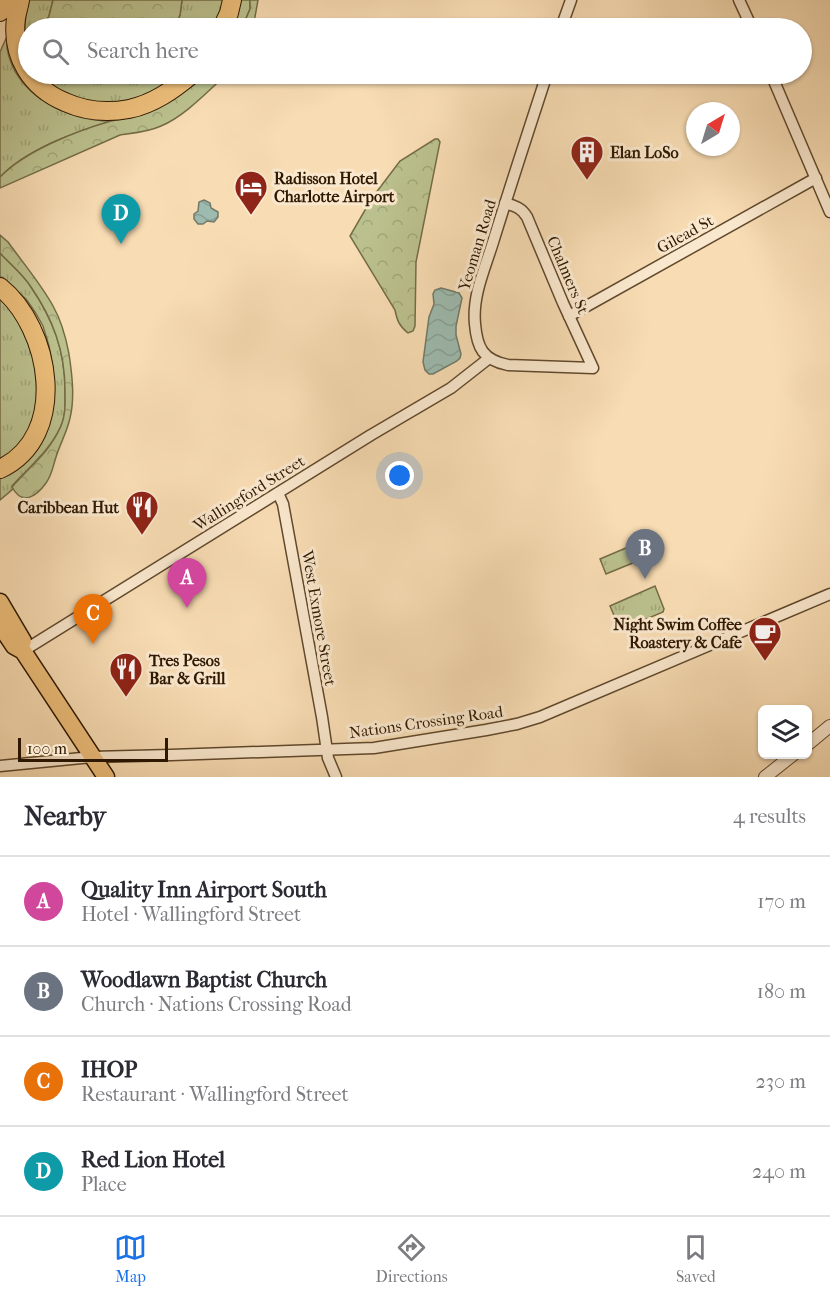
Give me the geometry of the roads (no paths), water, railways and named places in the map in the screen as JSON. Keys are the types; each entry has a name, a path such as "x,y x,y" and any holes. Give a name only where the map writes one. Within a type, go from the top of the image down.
{"highway":[{"path":"0,12 5,0"},
{"path":"18,48 16,19 20,0"},
{"path":"227,18 232,0"},
{"path":"36,84 55,98 74,106 109,111 144,105 180,84"},
{"path":"0,286 19,305 31,324 43,361 45,391 41,422 32,442 17,459 0,469"}],"main road":[{"path":"0,602 23,641 23,651"},
{"path":"0,625 14,646 23,651 106,777"}],"street":[{"path":"565,18 571,0"},
{"path":"740,0 748,18"},
{"name":"Yeoman Road","path":"488,359 477,339 474,323 477,294 544,84"},
{"path":"775,84 830,212"},
{"name":"Gilead St","path":"569,316 816,178"},
{"name":"Chalmers St","path":"488,359 508,365 593,368 527,216 524,211 506,203"},
{"name":"Wallingford Street","path":"23,651 450,388 488,359"},
{"name":"West Exmore Street","path":"278,493 283,504 295,565 327,750 336,777"},
{"name":"Nations Crossing Road","path":"0,766 92,757 374,748 486,730 524,722 577,702 830,594"},
{"path":"812,740 830,726"},
{"path":"765,777 788,759"}],"water":[{"path":"204,200 218,212 218,217 214,222 207,221 198,224 194,219 194,214 198,211 199,202"},
{"path":"441,288 459,293 462,298 456,326 461,354 457,361 429,374 423,362 429,317 434,304 433,294 435,290"}],"place":[{"name":"Elan LoSo","path":"587,181"},
{"name":"Radisson Hotel Charlotte Airport","path":"251,216"},
{"name":"Red Lion Hotel","path":"121,244"},
{"name":"Caribbean Hut","path":"142,536"},
{"name":"Woodlawn Baptist Church","path":"645,579"},
{"name":"Quality Inn Airport South","path":"187,608"},
{"name":"IHOP","path":"93,644"},
{"name":"Night Swim Coffee Roastery & Cafe","path":"765,662"},
{"name":"Tres Pesos Bar & Grill","path":"126,698"}]}
